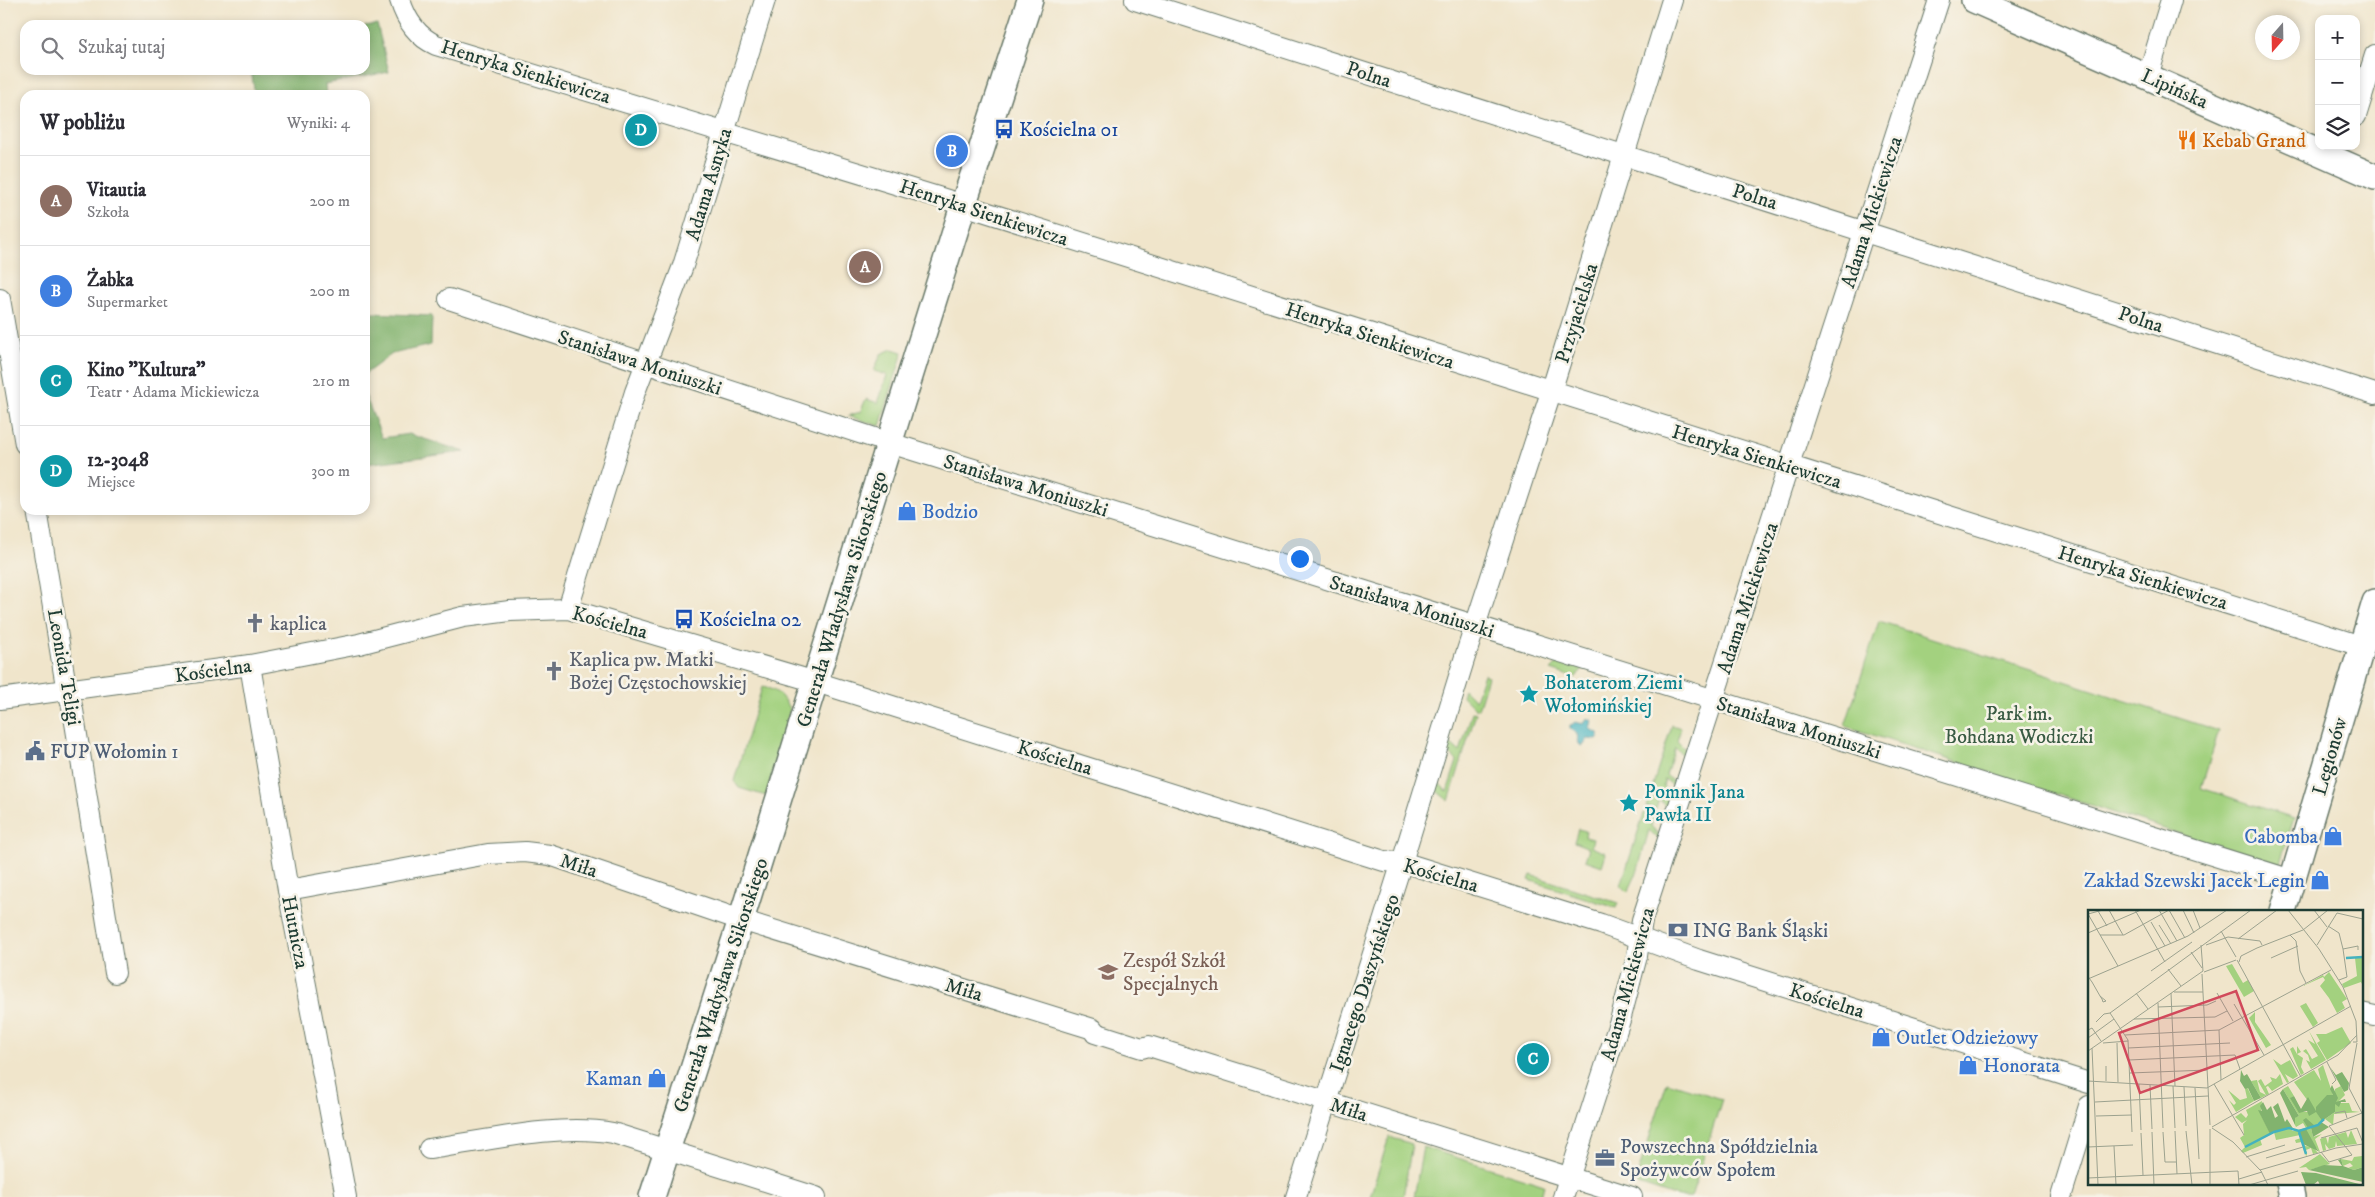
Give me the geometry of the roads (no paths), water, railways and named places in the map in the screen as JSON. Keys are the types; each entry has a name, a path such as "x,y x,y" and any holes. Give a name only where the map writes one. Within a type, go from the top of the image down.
{"street":[{"name":"Henryka Sienkiewicza","path":"400,0 413,28 426,40 436,45 724,131 2361,646"},
{"name":"Adama Asnyka","path":"568,609 644,364 680,274 765,0"},
{"name":"Generała Władysława Sikorskiego","path":"652,1197 816,682 963,206 1030,0"},
{"name":"Polna","path":"1135,0 2375,394"},
{"name":"Przyjacielska","path":"1476,625 1551,392 1672,0"},
{"name":"Adama Mickiewicza","path":"1563,1197 1621,1017 1641,938 1642,920 1939,0"},
{"name":"Lipińska","path":"1974,0 2148,76 2345,154 2375,177"},
{"path":"2148,76 2171,0"},
{"path":"2359,105 2375,55"},
{"name":"Stanisława Moniuszki","path":"449,298 644,364 890,443 2292,880"},
{"path":"0,299 20,415"},
{"name":"Leonida Teligi","path":"37,515 73,710 115,973"},
{"name":"Legionów","path":"2283,910 2375,602"},
{"name":"Kościelna","path":"0,699 250,665 359,644 463,617 523,610 568,609 816,682 1384,861 1402,862 1641,938 1699,960 2088,1083"},
{"name":"Ignacego Daszyńskiego","path":"1296,1197 1476,625"},
{"name":"Hutnicza","path":"250,665 288,890 346,1197"},
{"name":"Miła","path":"288,890 488,854 525,852 550,855 741,920 1093,1029 1095,1033 1142,1048 1149,1046 1632,1197"},
{"path":"2362,1013 2375,1016"},
{"path":"2061,1197 2088,1109"},
{"path":"430,1149 580,1130 613,1133 816,1197"},
{"path":"2289,1184 2292,1197"}],"water":[{"path":"1587,718 1592,720 1590,729 1598,733 1599,737 1597,740 1588,739 1583,746 1579,744 1577,734 1570,729 1570,726 1575,722 1584,724"}],"place":[{"name":"Kościelna 01","path":"1004,129"},
{"name":"12-3048","path":"641,130"},
{"name":"Kebab Grand","path":"2187,140"},
{"name":"Żabka","path":"952,151"},
{"name":"Vitautia","path":"865,267"},
{"name":"Bodzio","path":"907,511"},
{"name":"Kościelna 02","path":"684,619"},
{"name":"kaplica","path":"255,623"},
{"name":"Kaplica pw. Matki Bożej Częstochowskiej","path":"554,671"},
{"name":"Bohaterom Ziemi Wołomińskiej","path":"1529,694"},
{"name":"FUP Wołomin 1","path":"35,751"},
{"name":"Pomnik Jana Pawła II","path":"1629,803"},
{"name":"Cabomba","path":"2333,836"},
{"name":"Zakład Szewski Jacek Legin","path":"2320,880"},
{"name":"ING Bank Śląski","path":"1678,930"},
{"name":"Zespół Szkół Specjalnych","path":"1108,972"},
{"name":"Outlet Odzieżowy","path":"1881,1037"},
{"name":"Kino \"Kultura\"","path":"1533,1059"},
{"name":"Honorata","path":"1968,1065"},
{"name":"Kaman","path":"657,1078"},
{"name":"Powszechna Spółdzielnia Spożywców Społem","path":"1605,1158"}],"park label":[{"name":"Park im. Bohdana Wodiczki","path":"2019,724"}]}
